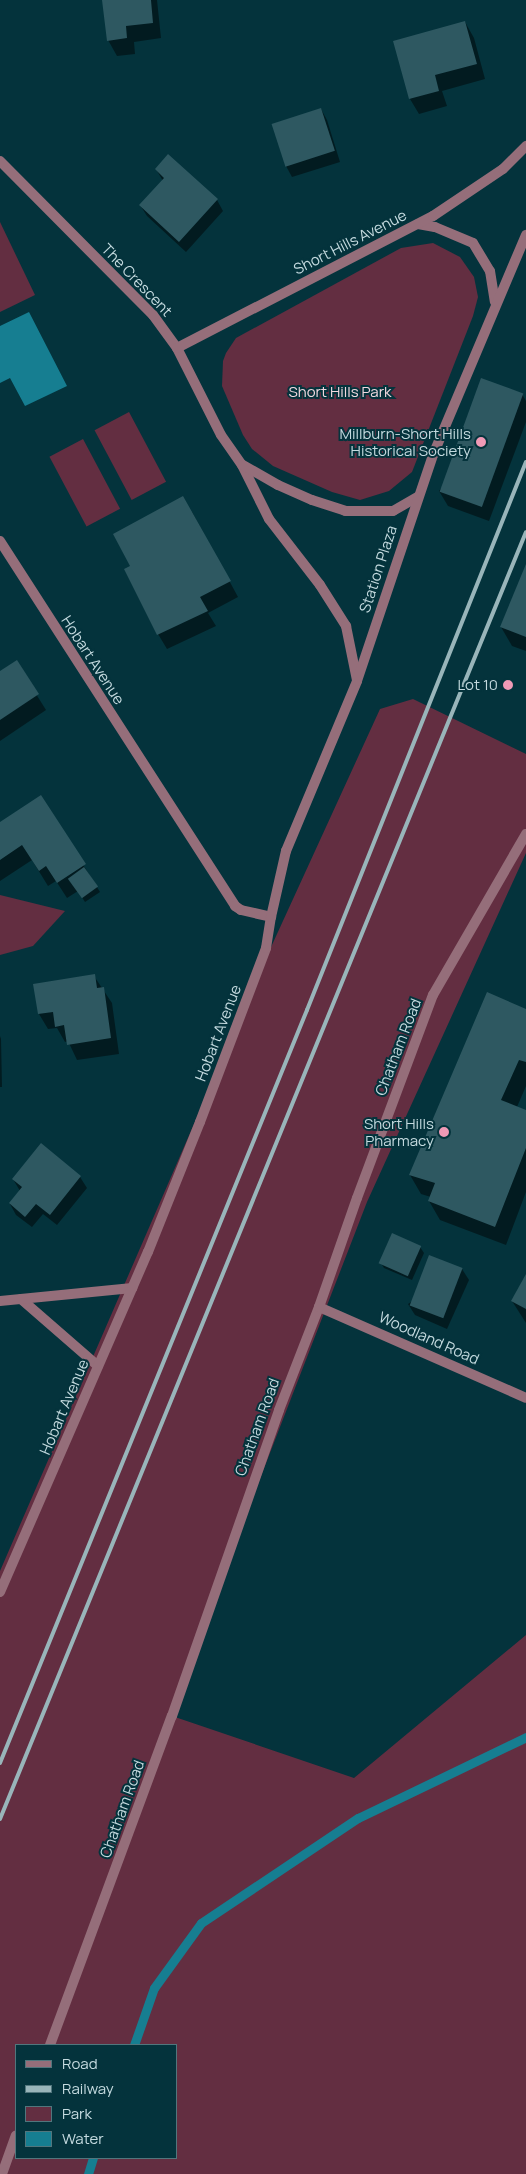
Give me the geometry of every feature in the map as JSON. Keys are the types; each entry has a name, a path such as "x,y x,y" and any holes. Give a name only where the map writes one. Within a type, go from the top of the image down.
{"street":[{"name":"Short Hills Avenue","path":"177,348 418,224 503,169 526,146"},
{"name":"The Crescent","path":"0,161 153,315 177,348 221,435 242,465 269,519 320,585 346,626 357,681"},
{"path":"418,224 436,227 473,243 490,271 496,303"},
{"name":"Station Plaza","path":"271,917 286,852 357,681 418,497 496,303 526,235"},
{"name":"The Crescent","path":"242,465 278,485 312,500 345,511 393,511 418,497"},
{"name":"Hobart Avenue","path":"0,540 235,906 241,910 271,917 266,948 132,1288 0,1592"},
{"name":"Chatham Road","path":"50,2044 172,1716 279,1410 319,1307 357,1198 433,995 526,834"},
{"path":"0,1301 132,1288"},
{"path":"21,1299 98,1366"},
{"name":"Woodland Road","path":"319,1307 526,1398"},
{"path":"2,2174 15,2138"}],"green space":[{"path":"0,222 35,295 0,312"},
{"name":"Short Hills Park","path":"433,243 460,257 474,277 478,297 473,316 412,472 389,491 360,500 332,492 273,466 252,449 243,435 222,386 223,361 236,338 401,248"},
{"path":"129,412 166,482 132,500 95,430"},
{"path":"83,439 120,509 87,527 49,457"},
{"path":"413,699 526,754 526,853 367,1202 198,1639 172,1716 354,1778 526,1635 526,2174 0,2174 0,1571 266,958 380,709"},
{"path":"0,895 65,911 33,946 0,955"}],"water":[{"path":"29,312 67,386 25,406 10,378 0,383 0,326"}],"building":[{"path":"102,0 151,0 153,23 126,26 127,38 107,41"},
{"path":"465,21 477,64 435,75 439,91 409,99 393,41"},
{"path":"321,108 335,151 285,167 272,124"},
{"path":"168,154 218,199 179,242 139,205 164,178 155,169"},
{"name":"Millburn-Short Hills Historical Society","path":"481,378 523,393 482,507 440,492"},
{"path":"183,496 231,581 200,597 208,611 157,635 124,569 130,566 113,534"},
{"path":"526,564 526,637 500,627"},
{"path":"17,660 39,694 0,720 0,671"},
{"path":"41,795 86,864 57,883 46,866 39,871 22,845 0,860 0,822"},
{"path":"84,867 98,886 82,898 68,879"},
{"path":"95,974 97,988 104,987 111,1038 67,1045 64,1025 55,1027 53,1012 38,1014 33,984"},
{"path":"487,992 526,1009 526,1062 519,1060 501,1100 526,1110 526,1148 495,1227 428,1201 435,1183 409,1175"},
{"path":"41,1143 81,1176 50,1215 36,1204 25,1217 9,1203 22,1187 12,1179"},
{"path":"392,1233 421,1246 408,1276 379,1263"},
{"path":"429,1255 463,1268 443,1318 410,1305"},
{"path":"526,1274 526,1309 511,1301"}],"waterway":[{"path":"134,2044 154,1988 201,1923 358,1818 526,1737"},
{"path":"88,2174 93,2159"}],"railway":[{"path":"0,1763 307,1010 526,462"},
{"path":"0,1819 526,532"}],"place":[{"name":"Millburn-Short Hills Historical Society","path":"481,442"},
{"name":"Lot 10","path":"508,685"},
{"name":"Short Hills Pharmacy","path":"444,1132"}]}
